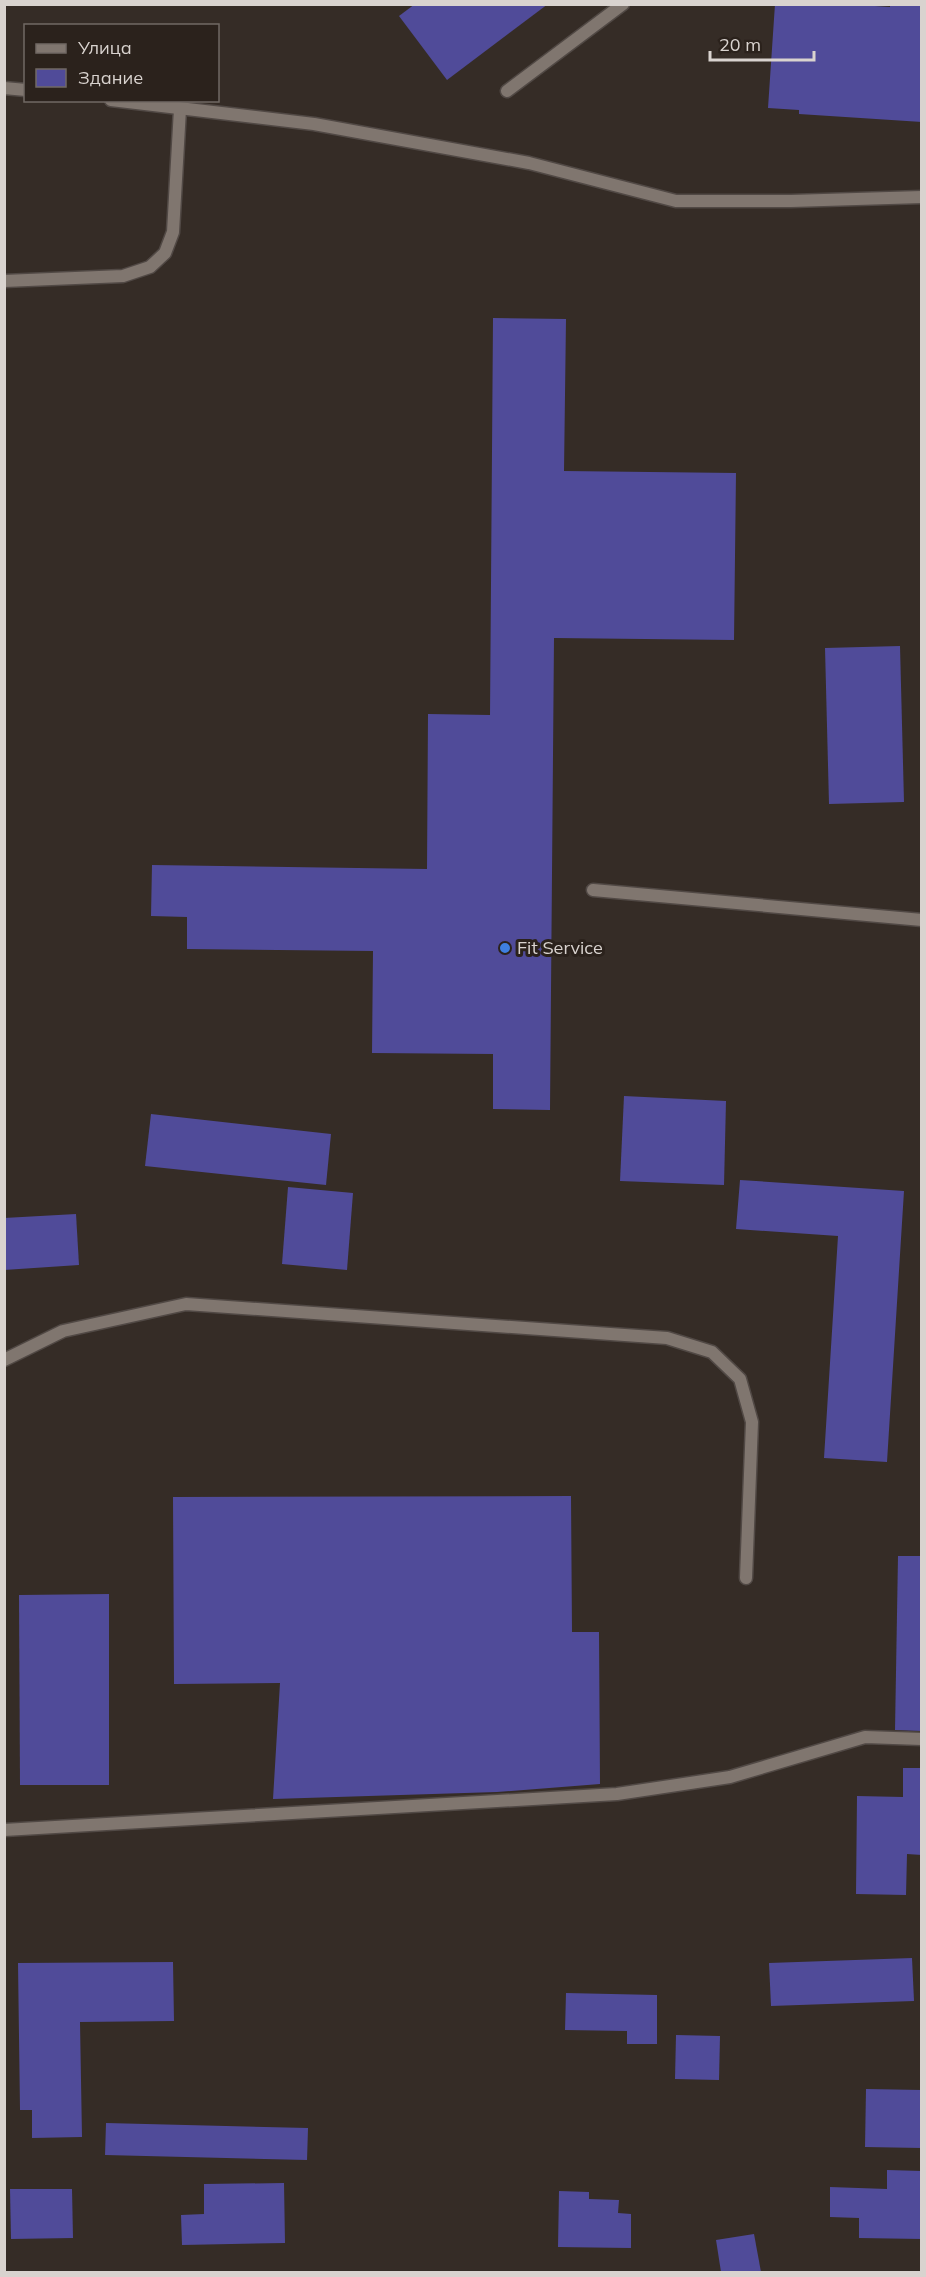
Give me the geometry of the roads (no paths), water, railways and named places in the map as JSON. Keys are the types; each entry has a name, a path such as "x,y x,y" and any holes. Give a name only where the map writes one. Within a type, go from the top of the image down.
{"street":[{"path":"507,91 623,4"},
{"path":"4,88 24,90"},
{"path":"126,102 314,124 529,162 676,201 791,201 921,197"},
{"path":"4,281 123,276 150,267 165,253 173,232 180,109"},
{"path":"593,890 921,920"},
{"path":"4,1360 63,1331 186,1304 667,1338 712,1352 740,1379 752,1422 746,1578"},
{"path":"4,1830 617,1794 730,1777 866,1737 921,1739"}],"place":[{"name":"Fit Service","path":"505,948"}]}
